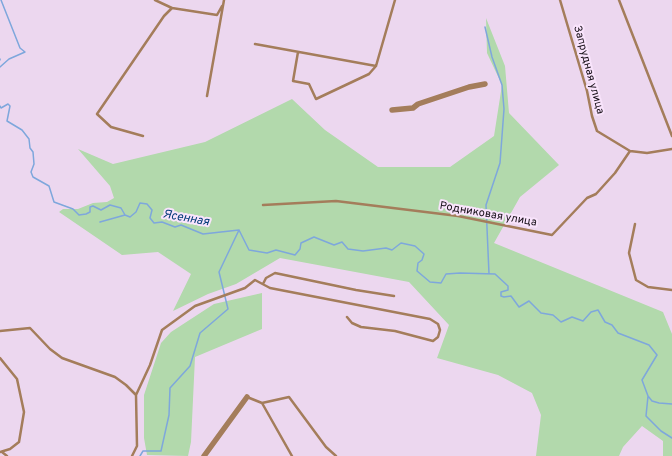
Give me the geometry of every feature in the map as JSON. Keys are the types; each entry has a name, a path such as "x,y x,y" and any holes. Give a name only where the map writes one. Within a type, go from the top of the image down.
{"street":[{"path":"392,110 413,108 418,104 469,87 485,84"},
{"path":"204,456 246,397"}],"lane":[{"path":"155,0 172,8 217,15 222,6"},
{"path":"206,96 224,0"},
{"path":"298,52 293,81 309,84 316,99 369,74 376,66 394,0"},
{"name":"Запрудная улица","path":"560,0 588,91 592,116 597,131 630,151"},
{"path":"619,0 672,136"},
{"path":"143,136 111,127 97,114 164,16 172,8"},
{"path":"255,44 376,66"},
{"path":"630,151 647,153 672,149"},
{"name":"Родниковая улица","path":"263,205 336,201 465,218 552,235 587,198 596,194 615,173 630,151"},
{"path":"635,224 629,253 636,280 648,287 672,290"},
{"path":"263,284 266,278 274,273 356,290 394,296"},
{"path":"132,456 138,446 136,395 150,365 162,330 195,306 245,288 255,280 270,288 430,318 438,324 440,330 438,337 432,341 395,331 360,327 352,323 347,317"},
{"path":"0,331 30,328 50,349 62,358 115,377 136,395"},
{"path":"0,358 17,379 24,412 19,442 10,449 1,452"},
{"path":"246,397 262,403 289,398 326,447 336,456"},
{"path":"262,403 292,456"},
{"path":"1,452 7,456"}],"green space":[{"path":"486,18 505,66 509,113 559,165 520,197 494,243 663,312 672,334 672,456 663,456 663,441 642,426 623,447 619,456 536,456 541,415 532,393 498,375 437,358 449,325 409,282 280,258 236,284 208,294 173,311 191,274 158,252 122,255 59,212 63,209 78,209 93,203 107,202 114,198 110,186 78,149 113,164 205,142 292,99 325,130 378,167 450,167 494,136 502,85 487,53"},
{"path":"262,293 262,329 195,357 191,442 188,456 147,455 144,438 144,395 161,343 171,332 214,304"}],"waterway":[{"path":"0,67 9,59 25,52 20,48 1,0"},
{"path":"485,27 492,57 502,85 504,109 500,163 486,205 489,274"},
{"name":"Ясенная","path":"0,106 1,108 8,104 10,106 7,121 22,130 29,139 30,148 33,152 34,164 31,172 33,177 49,186 54,202 73,209 79,215 90,212 90,207 93,206 101,210 110,205 121,208 125,215 130,217 136,212 140,203 147,204 152,210 150,218 154,223 162,222 175,227 181,225 203,234 239,230 249,250 267,253 276,250 295,255 300,249 301,243 314,237 334,245 342,242 348,249 363,251 386,248 392,250 401,243 415,246 424,254 422,260 418,263 417,271 430,282 441,283 446,274 495,274 508,286 508,290 501,292 501,296 511,296 519,307 529,301 541,313 553,315 561,322 572,317 583,321 591,312 598,310 605,322 612,325 618,333 649,345 657,355 642,380 648,396 652,401 672,404"},
{"path":"100,222 125,215"},
{"path":"140,456 143,451 161,451 169,415 170,388 190,366 200,333 228,309 219,272 239,230"},
{"path":"648,396 646,416 661,431 672,438"}]}
